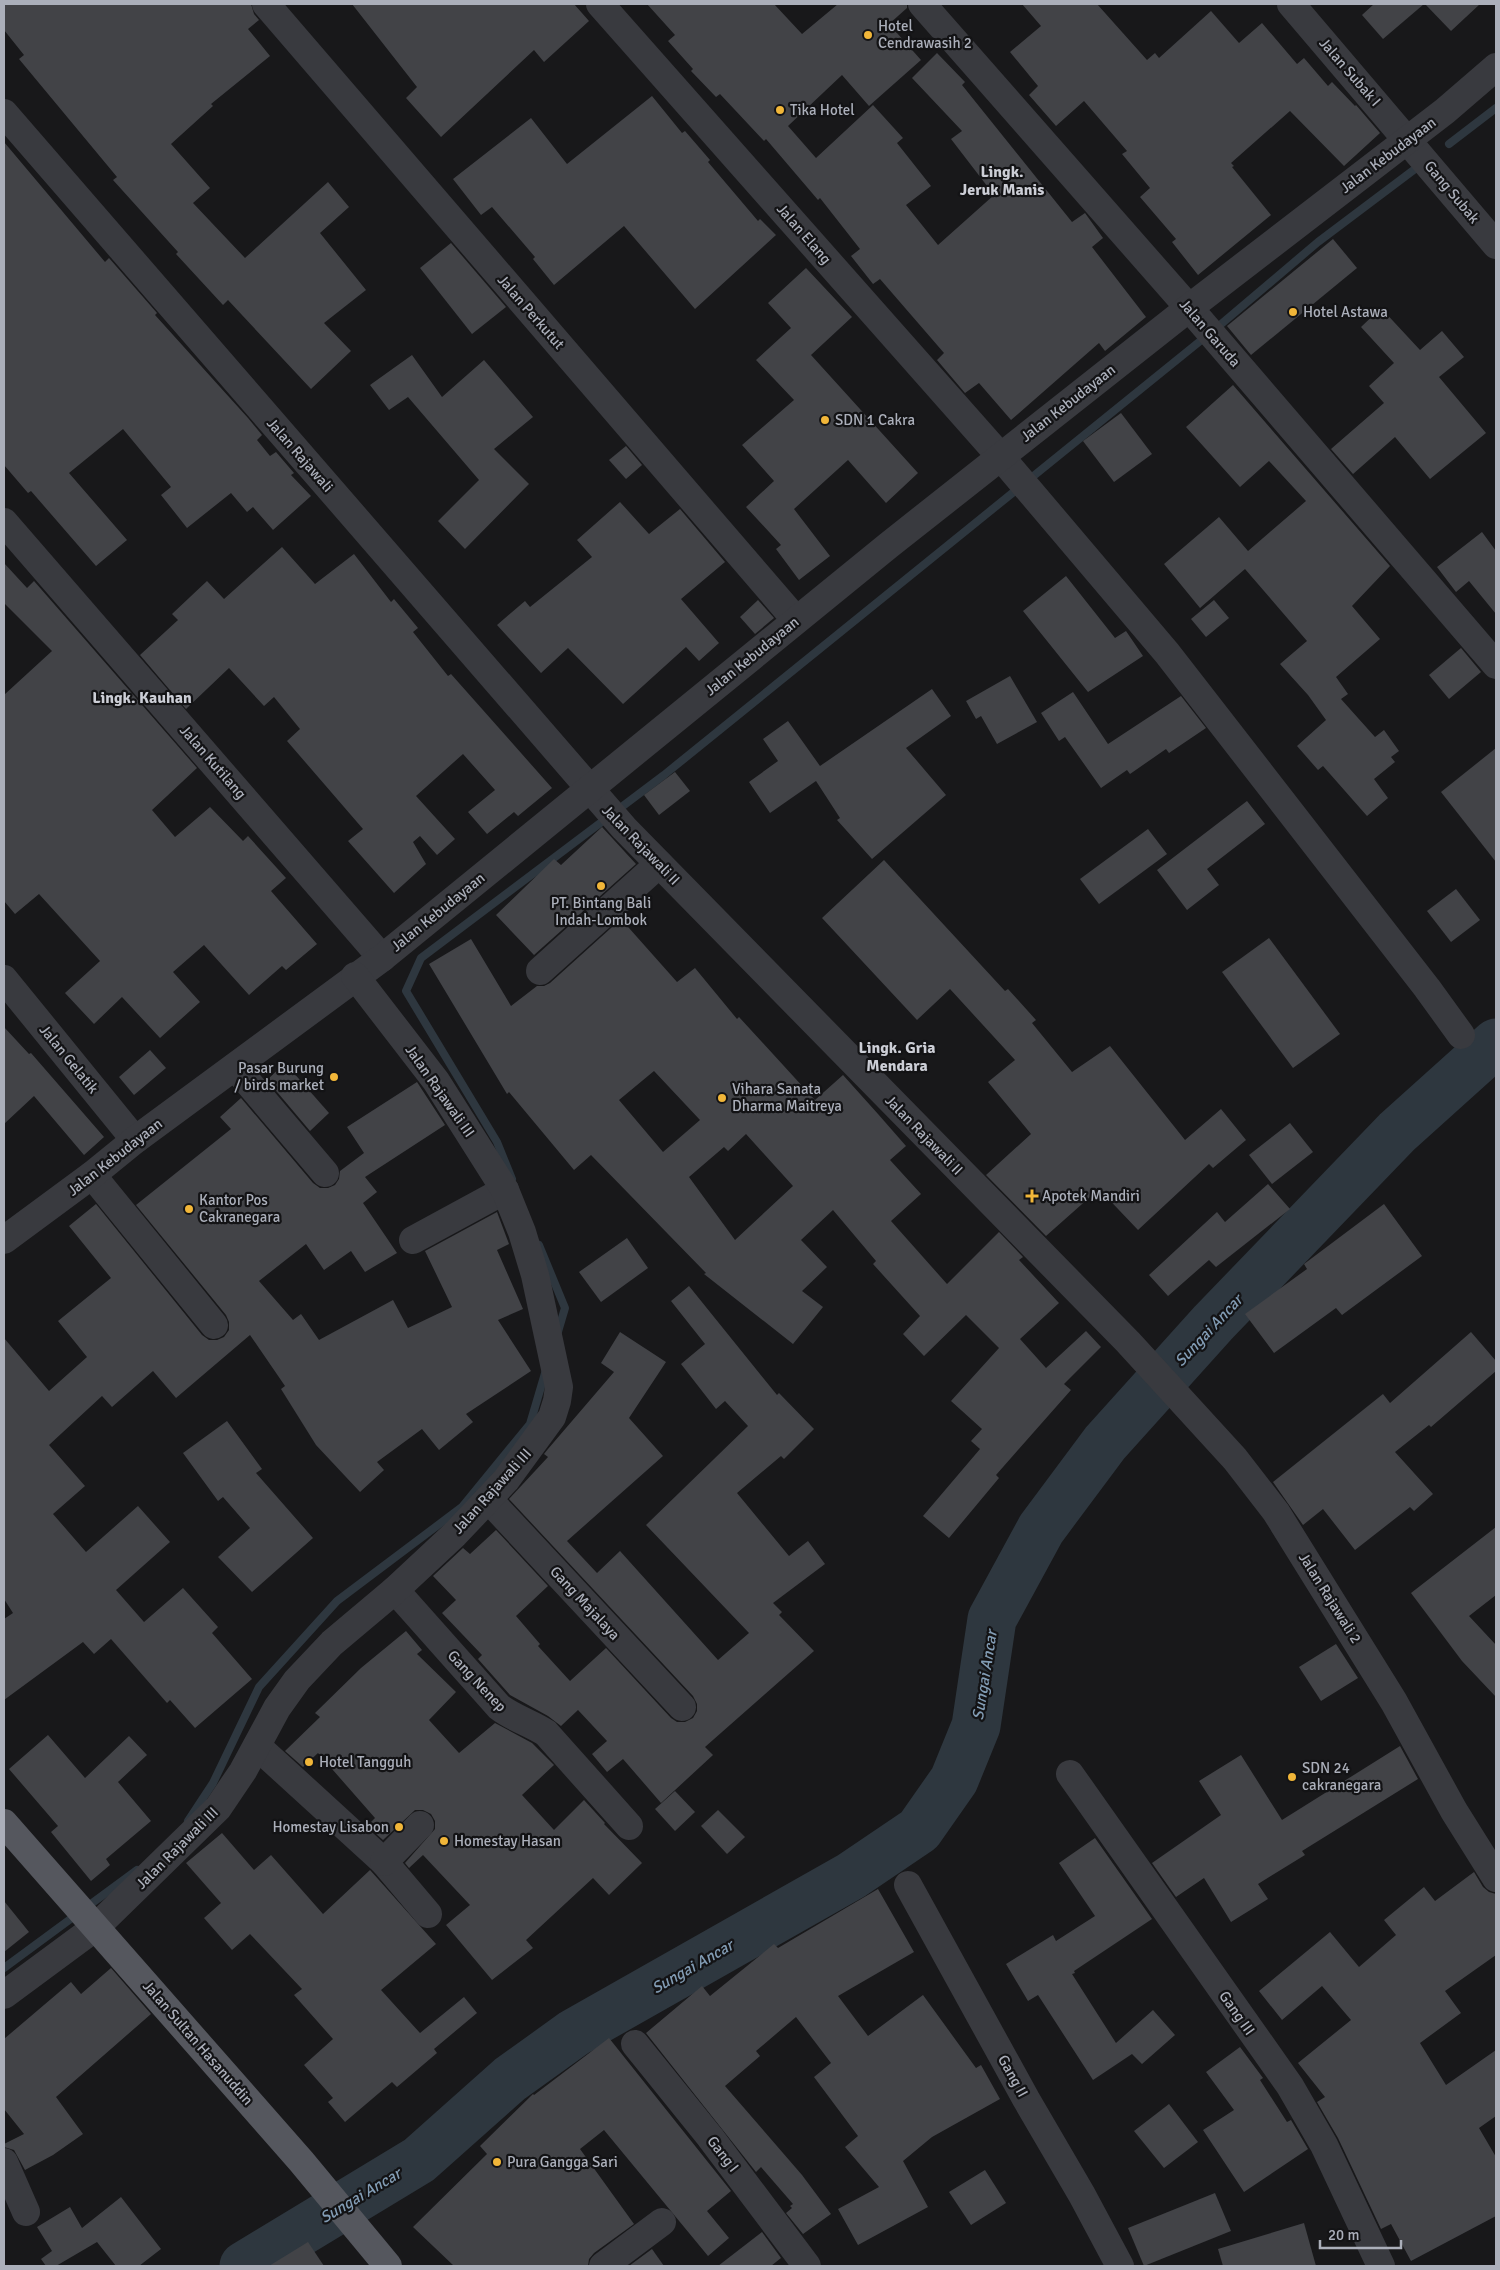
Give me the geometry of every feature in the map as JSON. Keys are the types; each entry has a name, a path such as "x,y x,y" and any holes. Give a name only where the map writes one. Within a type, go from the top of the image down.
{"main road":[{"name":"Jalan Sultan Hasanuddin","path":"4,1823 301,2161 388,2266"}],"street":[{"name":"Jalan Perkutut","path":"266,4 796,620"},
{"name":"Jalan Elang","path":"600,4 1004,461 1167,653 1427,988 1461,1035"},
{"name":"Jalan Garuda","path":"922,4 1193,312 1496,665"},
{"name":"Jalan Subak I","path":"1291,4 1408,140"},
{"name":"Jalan Kebudayaan","path":"4,1240 92,1175 134,1140 235,1068 355,976 382,958 593,793 796,620 1004,461 1193,312 1496,67"},
{"name":"Jalan Rajawali","path":"4,113 593,793"},
{"name":"Gang Subak","path":"1408,140 1496,245"},
{"name":"Jalan Kutilang","path":"4,522 382,958"},
{"name":"Jalan Rajawali II","path":"593,793 659,864 1128,1342"},
{"path":"540,971 659,864"},
{"name":"Jalan Rajawali III","path":"4,1994 91,1923 218,1808 257,1746 276,1708 297,1680 332,1643 395,1590 455,1534 528,1452 552,1417 559,1387 535,1275 522,1232 505,1190 436,1081 355,976"},
{"name":"Jalan Gelatik","path":"4,979 134,1140"},
{"path":"235,1068 325,1173"},
{"path":"92,1175 214,1325"},
{"path":"413,1240 505,1190"},
{"name":"Jalan Rajawali 2","path":"1128,1342 1185,1402 1235,1459 1276,1512 1394,1702 1454,1811 1496,1878"},
{"name":"Gang Majalaya","path":"488,1499 682,1706"},
{"name":"Gang Nenep","path":"395,1590 499,1707 510,1716 534,1725 546,1733 629,1826"},
{"path":"257,1746 384,1862 428,1914"},
{"name":"Gang III","path":"1070,1774 1290,2086 1324,2145 1381,2266"},
{"path":"384,1862 420,1825"},
{"name":"Gang II","path":"908,1885 1120,2266"},
{"name":"Gang I","path":"635,2044 710,2137 807,2266"},
{"path":"4,2162 26,2212"},
{"path":"603,2266 662,2222"}],"building":[{"path":"4,4 251,4 254,14 259,20 248,29 270,56 211,104 213,106 171,144 210,188 193,203 245,258 328,182 349,207 320,233 366,290 324,323 351,351 311,389 228,300 223,305 176,254 178,252 113,180 117,177 19,59 24,55 4,30"},
{"path":"352,4 574,4 589,21 544,62 534,50 441,137 406,98 417,87"},
{"path":"647,4 774,4 802,34 838,4 907,4 907,8 889,24 921,60 869,106 842,75 788,126 816,158 873,105 903,138 897,143 931,186 906,205 938,245 994,195 951,139 962,131 912,78 937,53 965,82 962,85 1072,222 1085,213 1103,238 1092,247 1146,317 1105,351 1099,343 1011,420 979,383 965,393 937,360 944,353 880,279 873,284 851,256 860,249 820,198 818,200 766,139 764,141 720,94 716,97 691,71 693,69 668,41 675,35"},
{"path":"1022,4 1097,4 1147,60 1155,53 1159,58 1211,11 1239,43 1262,23 1297,64 1304,58 1328,86 1332,82 1356,105 1380,133 1344,166 1290,111 1231,163 1234,166 1232,167 1271,215 1198,275 1172,242 1176,239 1140,197 1150,188 1122,154 1127,151 1084,101 1056,126 1029,95 1038,86 1010,52 1041,26"},
{"path":"1374,4 1424,4 1383,39 1362,15"},
{"path":"1425,4 1480,4 1451,31"},
{"path":"652,96 682,133 685,131 710,160 708,162 758,221 760,219 776,235 695,309 624,226 554,285 533,259 535,257 492,207 481,215 453,179 531,118 567,164"},
{"path":"4,142 105,262 109,258 157,313 155,315 248,418 262,435 257,440 270,456 276,452 294,473 291,475 311,496 273,530 253,507 247,512 231,493 187,528 161,495 171,487 123,429 69,473 127,540 96,566 31,491 28,493 4,465"},
{"path":"1333,239 1357,268 1251,355 1227,326"},
{"path":"451,243 506,307 472,334 420,268"},
{"path":"806,268 852,317 811,355 918,473 886,503 848,460 794,509 830,556 799,580 776,549 781,545 746,507 774,481 742,445 794,400 756,360 791,328 768,303"},
{"path":"1381,308 1420,350 1442,331 1464,357 1439,377 1486,433 1430,479 1395,437 1353,474 1331,449 1384,403 1369,386 1394,363 1361,327"},
{"path":"412,355 442,397 484,360 533,417 494,449 529,484 465,549 438,521 479,480 408,397 389,410 370,385"},
{"path":"1233,385 1390,566 1352,606 1380,639 1336,677 1348,694 1341,699 1375,737 1384,730 1399,751 1391,757 1395,762 1374,779 1388,798 1367,816 1323,766 1318,770 1297,746 1326,720 1308,695 1280,664 1307,641 1245,569 1200,608 1164,564 1219,517 1248,551 1306,501 1269,461 1240,487 1186,427"},
{"path":"1121,413 1152,454 1114,482 1083,441"},
{"path":"626,446 642,465 626,479 609,460"},
{"path":"620,502 649,534 680,509 725,562 681,599 719,643 699,661 686,647 623,704 568,648 541,673 497,625 525,601 530,607 592,557 577,540"},
{"path":"1482,532 1496,551 1496,614 1469,581 1456,592 1437,567"},
{"path":"282,547 315,584 354,554 391,602 394,599 418,628 413,632 448,676 451,674 552,788 518,816 514,812 487,834 468,812 495,790 463,754 416,796 455,839 437,855 420,836 413,842 426,864 394,893 348,841 363,829 287,741 300,729 274,697 264,706 229,668 186,709 140,655 178,620 172,614 207,581 224,599"},
{"path":"4,563 27,588 34,581 197,768 152,810 175,837 210,807 243,841 248,836 286,878 271,891 317,944 286,970 282,966 249,995 204,945 173,972 200,1002 160,1038 122,997 94,1024 65,993 100,961 39,894 15,914 4,901 4,695 52,651 4,603"},
{"path":"1066,576 1115,638 1126,631 1143,656 1088,692 1023,611"},
{"path":"758,600 774,618 755,634 740,617"},
{"path":"1214,600 1229,618 1206,637 1191,619"},
{"path":"1461,648 1481,672 1449,699 1429,675"},
{"path":"1010,676 1037,722 997,744 981,716 976,719 966,701"},
{"path":"932,689 951,716 906,748 946,795 872,859 837,820 840,818 816,781 770,813 749,782 778,761 763,739 788,721 820,766"},
{"path":"1073,692 1108,744 1181,696 1206,728 1169,753 1166,749 1130,774 1127,770 1101,788 1065,737 1059,741 1041,713"},
{"path":"1496,748 1496,862 1441,792"},
{"path":"675,772 690,791 659,815 644,795"},
{"path":"1247,801 1265,824 1207,869 1219,885 1187,910 1157,870"},
{"path":"602,827 636,864 534,955 496,915 554,859 561,865"},
{"path":"1148,829 1167,854 1099,904 1080,879"},
{"path":"884,860 1005,991 1008,989 1036,1020 1032,1023 1072,1072 1110,1046 1185,1140 1221,1109 1246,1140 1213,1168 1209,1164 1138,1230 1099,1189 1046,1236 986,1175 1031,1134 988,1082 1015,1060 950,989 917,1020 822,918"},
{"path":"1456,889 1480,920 1451,942 1427,911"},
{"path":"621,919 677,982 695,968 737,1019 739,1017 815,1100 843,1075 878,1114 906,1146 890,1160 921,1194 891,1221 947,1284 999,1232 1023,1257 1019,1260 1059,1303 1020,1339 1046,1368 1086,1331 1101,1347 1064,1384 1071,1390 996,1475 999,1478 949,1538 923,1516 980,1449 971,1441 982,1429 951,1401 999,1348 966,1315 924,1356 903,1334 920,1316 873,1264 876,1261 833,1210 801,1240 827,1267 802,1291 823,1307 793,1344 704,1274 706,1273 591,1155 574,1170 509,1092 507,1094 429,964 471,939 511,1006 537,986 544,986 550,983","holes":["654,1071 700,1120 663,1152 619,1100","746,1134 793,1186 735,1240 689,1177 724,1147 728,1151"]},
{"path":"1269,938 1340,1034 1293,1068 1222,972"},
{"path":"4,1027 29,1054 31,1053 104,1137 84,1155 34,1096 4,1124"},
{"path":"150,1050 166,1068 134,1095 119,1077"},
{"path":"285,1063 329,1113 310,1131 267,1080"},
{"path":"417,1082 445,1125 365,1177 377,1192 363,1203 397,1253 365,1272 351,1251 324,1270 306,1244 259,1281 293,1320 301,1314 319,1340 393,1300 408,1328 452,1307 425,1251 497,1212 509,1244 497,1250 523,1309 498,1320 531,1371 466,1414 473,1422 439,1450 422,1429 377,1462 384,1470 360,1492 316,1445 281,1389 285,1386 250,1335 176,1398 153,1371 112,1407 102,1396 49,1445 85,1486 53,1514 86,1552 138,1506 170,1542 116,1590 144,1622 183,1588 218,1627 212,1633 252,1679 195,1728 170,1700 167,1703 111,1639 94,1654 83,1642 4,1700 4,1619 13,1613 4,1599 4,1338 49,1391 87,1357 58,1321 111,1278 69,1226 96,1204 202,1335 209,1340 217,1340 224,1337 229,1330 229,1322 226,1315 136,1205 231,1129 220,1117 241,1098 313,1183 320,1188 328,1188 335,1185 339,1179 340,1171 364,1153 347,1127"},
{"path":"1290,1123 1313,1152 1272,1184 1249,1155"},
{"path":"1268,1184 1290,1209 1216,1267 1209,1260 1168,1296 1149,1275 1217,1212 1225,1222"},
{"path":"1384,1204 1422,1256 1342,1315 1336,1308 1274,1353 1245,1314 1307,1269 1304,1264"},
{"path":"627,1238 648,1268 601,1302 579,1272"},
{"path":"689,1286 777,1395 779,1393 814,1429 784,1459 781,1456 737,1493 789,1556 808,1541 825,1564 773,1603 782,1612 779,1615 814,1651 705,1747 713,1755 661,1803 623,1759 607,1772 592,1754 607,1741 578,1710 561,1726 548,1716 510,1695 478,1659 482,1655 442,1613 456,1600 433,1576 463,1548 470,1554 496,1530 548,1586 516,1616 540,1644 538,1646 570,1681 606,1648 671,1718 677,1722 685,1722 693,1718 697,1711 697,1704 693,1696 509,1499 548,1457 544,1454 614,1372 601,1363 620,1332 666,1362 629,1418 663,1456 567,1541 597,1573 620,1551 718,1660 749,1633 646,1525 748,1426 725,1401 716,1409 681,1364 705,1344 671,1301"},
{"path":"1471,1332 1496,1361 1496,1371 1431,1427 1429,1425 1395,1452 1433,1494 1414,1511 1410,1507 1355,1550 1323,1509 1303,1525 1273,1482 1383,1394 1390,1403"},
{"path":"227,1421 262,1469 256,1473 313,1538 252,1592 218,1557 250,1528 223,1497 218,1501 183,1453"},
{"path":"1496,1527 1496,1595 1469,1616 1496,1645 1496,1697 1462,1661 1411,1593"},
{"path":"406,1631 422,1650 417,1654 456,1692 429,1720 459,1753 495,1723 532,1743 554,1765 522,1795 554,1830 584,1800 604,1824 642,1863 609,1895 593,1878 526,1940 533,1948 492,1980 446,1925 470,1905 423,1855 409,1868 405,1863 435,1829 435,1821 431,1814 423,1810 415,1810 383,1840 367,1826 375,1818 318,1753 303,1767 285,1751 320,1717 315,1713 361,1668"},
{"path":"1336,1644 1358,1678 1321,1701 1299,1667"},
{"path":"48,1735 85,1778 129,1736 147,1755 118,1782 151,1821 106,1859 110,1865 91,1881 51,1832 58,1826 9,1769"},
{"path":"1400,1746 1418,1779 1302,1851 1305,1855 1258,1884 1268,1899 1231,1922 1204,1878 1176,1897 1152,1863 1221,1815 1199,1781 1241,1755 1282,1820"},
{"path":"675,1791 695,1812 675,1831 655,1809"},
{"path":"718,1810 745,1837 727,1854 701,1826"},
{"path":"222,1833 254,1870 271,1855 323,1914 370,1870 436,1944 381,1990 420,2033 464,1997 477,2013 434,2049 437,2053 397,2087 392,2082 345,2122 328,2102 333,2098 304,2065 333,2039 294,1995 302,1989 250,1934 232,1950 204,1918 221,1903 186,1863"},
{"path":"1095,1838 1152,1919 1072,1974 1116,2043 1153,2010 1175,2035 1142,2064 1132,2054 1093,2080 1038,1995 1028,2001 1006,1964 1053,1935 1056,1941 1095,1916 1059,1863"},
{"path":"1474,1872 1483,1887 1489,1892 1496,1894 1496,1955 1445,1991 1461,2013 1420,2043 1446,2085 1496,2050 1496,2116 1479,2128 1496,2157 1496,2216 1411,2261 1391,2224 1381,2229 1338,2138 1317,2102 1325,2097 1298,2063 1351,2020 1322,1986 1282,2020 1259,1991 1330,1932 1359,1967 1396,1935 1384,1920 1424,1887 1435,1901"},
{"path":"878,1889 914,1952 838,1996 868,2036 923,1995 976,2068 981,2065 1000,2099 932,2137 903,2161 928,2207 858,2245 838,2209 879,2187 845,2147 858,2136 814,2077 831,2063 796,2017 756,2051 760,2056 725,2086 802,2175 831,2214 803,2234 786,2213 792,2208 790,2206 793,2204 761,2167 756,2172 646,2033 702,1986 710,1996 774,1944 778,1948"},
{"path":"4,1901 29,1932 4,1952"},
{"path":"111,1968 151,2014 56,2097 83,2134 53,2155 25,2170 14,2150 4,2147 4,2144 24,2134 4,2109 4,2039 71,1982 81,1994"},
{"path":"609,2038 731,2191 707,2211 729,2238 708,2256 604,2130 580,2149 634,2224 594,2253 589,2259 588,2266 454,2266 413,2227 487,2154 480,2146 533,2094"},
{"path":"1240,2047 1263,2078 1260,2080 1287,2122 1291,2120 1308,2149 1244,2192 1203,2130 1234,2110 1206,2072"},
{"path":"1169,2104 1198,2142 1164,2168 1134,2131"},
{"path":"985,2170 1006,2203 971,2225 949,2192"},
{"path":"1215,2193 1231,2231 1144,2266 1128,2228"},
{"path":"121,2197 161,2249 139,2266 116,2266 97,2242 56,2266 46,2266 41,2259 52,2251 37,2227 70,2207 82,2228"},
{"path":"1304,2223 1316,2266 1223,2266 1218,2249"},
{"path":"762,2232 781,2258 771,2266 718,2266"},
{"path":"308,2242 324,2266 269,2266"},
{"path":"652,2249 664,2266 629,2266"}],"waterway":[{"path":"1449,144 1496,108"},
{"path":"512,1179 497,1142 406,991 421,958 664,775 1220,325 1318,242 1415,169"},
{"name":"Sungai Ancar","path":"244,2266 419,2160 510,2079 574,2033 851,1876 919,1830 954,1780 976,1726 992,1619 1041,1529 1105,1443 1213,1323 1397,1132 1496,1043"},
{"path":"539,1245 565,1308 557,1335"},
{"path":"188,1821 213,1783 259,1687 337,1601 462,1507 530,1424 546,1370"},
{"path":"4,1968 137,1870"}],"place":[{"name":"Hotel Cendrawasih 2","path":"868,35"},
{"name":"Tika Hotel","path":"780,110"},
{"name":"Hotel Astawa","path":"1293,312"},
{"name":"SDN 1 Cakra","path":"825,420"},
{"name":"PT. Bintang Bali Indah-Lombok","path":"601,886"},
{"name":"Pasar Burung / birds market","path":"334,1077"},
{"name":"Vihara Sanata Dharma Maitreya","path":"722,1098"},
{"name":"Apotek Mandiri","path":"1032,1196"},
{"name":"Kantor Pos Cakranegara","path":"189,1209"},
{"name":"Hotel Tangguh","path":"309,1762"},
{"name":"SDN 24 cakranegara","path":"1292,1777"},
{"name":"Homestay Lisabon","path":"399,1827"},
{"name":"Homestay Hasan","path":"444,1841"},
{"name":"Pura Gangga Sari","path":"497,2162"}],"district":[{"name":"Lingk. Jeruk Manis","path":"1002,180"},
{"name":"Lingk. Kauhan","path":"142,697"},
{"name":"Lingk. Gria Mendara","path":"897,1056"}]}
